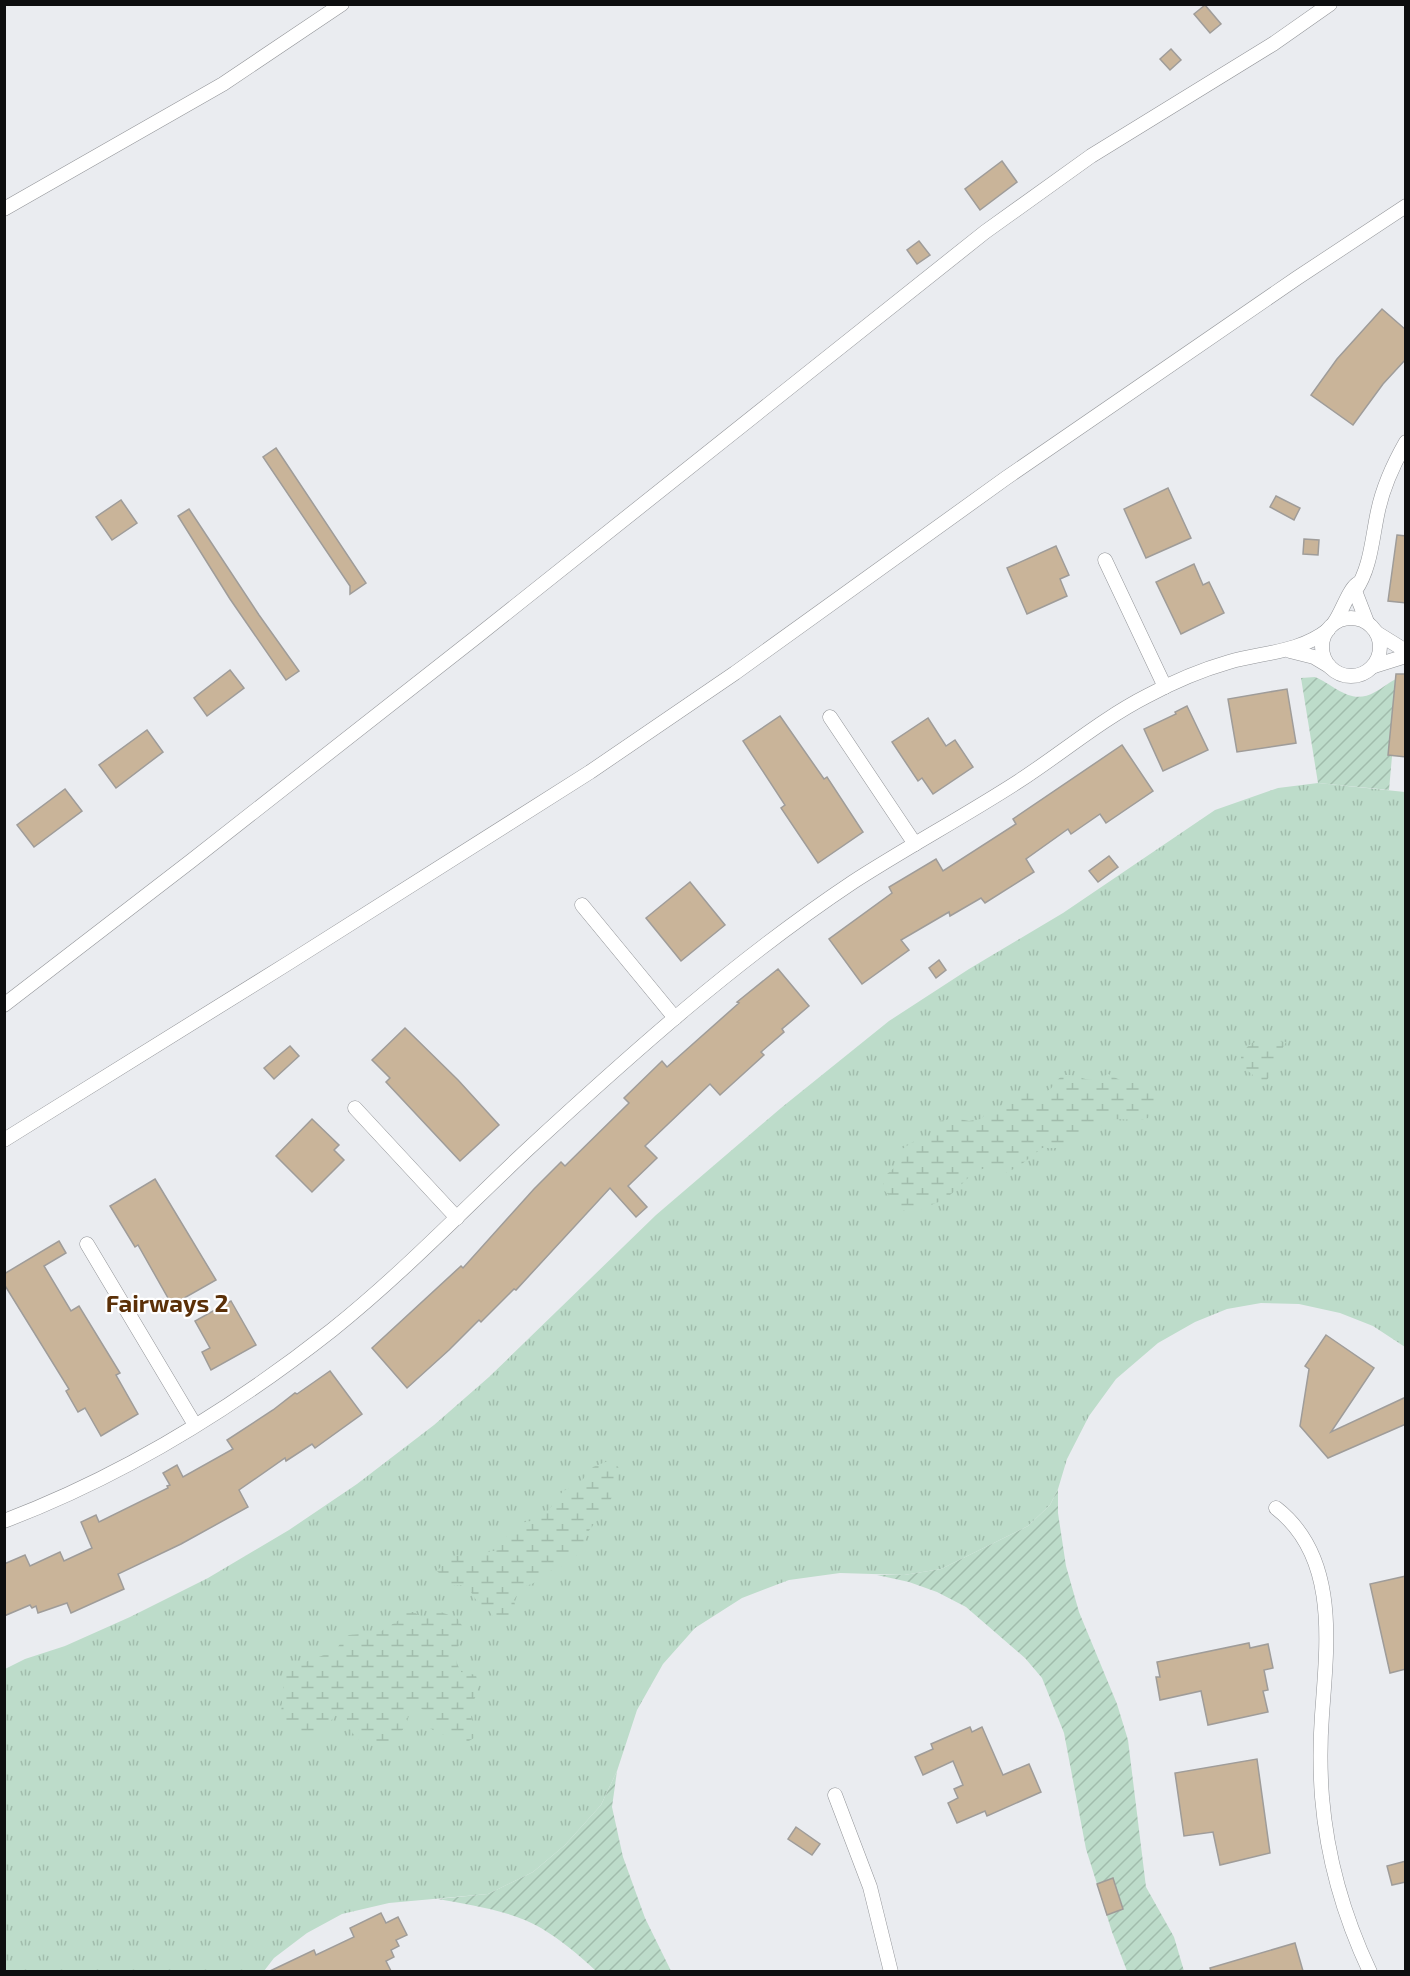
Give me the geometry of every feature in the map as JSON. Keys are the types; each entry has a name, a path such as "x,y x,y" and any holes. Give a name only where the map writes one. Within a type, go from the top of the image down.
{"street":[{"path":"4,209 223,84 342,4"},
{"path":"4,1005 475,638 986,232 1091,156 1273,44 1330,4"},
{"path":"4,1140 590,772 735,673 1006,478 1406,206"},
{"path":"1406,442 1389,476 1379,508 1365,577 1355,591 1367,622 1377,633 1406,651"},
{"path":"1105,560 1165,687"},
{"path":"1365,577 1351,589 1345,607 1322,645 1325,660 1335,672 1352,677 1374,666 1406,656"},
{"path":"4,1521 86,1486 163,1445 241,1396 331,1330 386,1284 528,1149 675,1018 732,970 852,883 1019,781 1118,712 1165,687 1227,663 1288,651 1313,640 1331,627 1350,618 1367,622"},
{"path":"1374,666 1380,650 1377,633"},
{"path":"1288,651 1314,657 1329,666"},
{"path":"830,717 915,844"},
{"path":"582,905 675,1018"},
{"path":"356,1108 457,1218"},
{"path":"87,1244 195,1425"},
{"path":"1276,1508 1294,1524 1308,1543 1319,1572 1323,1591 1327,1630 1321,1744 1326,1826 1340,1891 1352,1929 1370,1971"},
{"path":"836,1795 870,1887 891,1971"}],"green space":[{"path":"1315,677 1344,693 1358,697 1375,692 1399,678 1389,790 1318,783 1301,678"},
{"path":"1318,783 1405,792 1405,1347 1373,1326 1340,1313 1299,1304 1261,1303 1227,1309 1195,1322 1158,1343 1116,1379 1089,1416 1067,1459 1058,1489 1050,1505 1028,1526 941,1569 904,1575 840,1573 789,1580 742,1598 695,1628 663,1664 637,1710 617,1771 601,1805 565,1845 533,1872 488,1894 389,1903 342,1914 307,1933 274,1958 264,1971 5,1972 5,1669 25,1659 65,1646 130,1617 208,1578 289,1530 357,1484 434,1425 489,1377 656,1215 781,1108 889,1021 969,969 1063,913 1215,810 1278,788"},
{"path":"1286,1042 1278,1056 1276,1067 1264,1084 1259,1086 1252,1074 1241,1066 1241,1052 1252,1043"},
{"path":"1108,1074 1122,1081 1134,1077 1157,1094 1159,1097 1148,1118 1141,1120 1111,1119 1066,1148 1042,1148 1018,1167 1005,1173 995,1169 979,1170 946,1198 911,1214 903,1210 882,1188 887,1174 902,1161 902,1149 930,1136 940,1121 955,1118 969,1121 981,1119 994,1108 1011,1104 1022,1093 1027,1091 1044,1093 1063,1075 1096,1080"},
{"path":"608,1461 615,1461 619,1469 617,1484 609,1504 588,1532 580,1552 574,1558 543,1574 534,1583 521,1588 514,1600 515,1615 502,1621 496,1620 487,1608 478,1603 469,1589 461,1585 452,1586 437,1571 451,1556 475,1556 499,1550 513,1528 544,1516 563,1491 578,1485 593,1467"},
{"path":"1058,1489 1058,1513 1066,1566 1079,1612 1117,1704 1128,1740 1146,1887 1174,1937 1184,1971 1127,1971 1086,1849 1064,1733 1042,1678 1025,1658 966,1607 937,1592 909,1582 877,1575 904,1575 941,1569 1028,1526 1050,1505"},
{"path":"438,1611 457,1618 465,1630 455,1654 461,1672 476,1675 478,1686 470,1707 474,1738 467,1742 436,1732 430,1728 426,1711 417,1707 408,1715 406,1724 396,1737 389,1742 373,1745 357,1738 351,1731 346,1716 339,1713 320,1735 310,1738 302,1738 281,1714 284,1679 292,1667 324,1655 338,1647 349,1635 380,1632 407,1612 414,1612 423,1618 432,1616"},
{"path":"617,1771 612,1807 623,1857 645,1918 671,1971 596,1971 563,1943 530,1922 491,1909 438,1899 488,1894 533,1872 565,1845 601,1805"}],"building":[{"path":"1205,5 1221,24 1210,33 1194,14"},
{"path":"1171,49 1181,60 1170,70 1160,59"},
{"path":"1002,161 1017,182 980,210 965,189"},
{"path":"919,241 930,255 917,264 907,250"},
{"path":"1382,309 1406,330 1406,359 1383,384 1353,425 1311,395 1337,359"},
{"path":"276,448 366,583 350,594 350,586 263,457"},
{"path":"1168,488 1191,538 1146,558 1124,509"},
{"path":"1276,496 1300,508 1294,520 1270,507"},
{"path":"121,500 137,523 112,540 96,517"},
{"path":"189,509 299,671 286,680 230,599 178,516"},
{"path":"1397,535 1406,536 1406,603 1388,601"},
{"path":"1304,539 1319,540 1318,555 1303,554"},
{"path":"1056,546 1069,575 1060,579 1067,596 1027,614 1007,568"},
{"path":"1194,564 1203,585 1209,582 1224,613 1181,634 1156,582"},
{"path":"230,670 244,688 207,716 194,698"},
{"path":"1396,674 1406,674 1406,757 1388,755"},
{"path":"1287,689 1296,743 1237,752 1228,699"},
{"path":"1187,706 1208,750 1163,771 1144,729 1176,714 1175,712"},
{"path":"780,716 824,779 827,777 863,832 818,863 781,808 785,805 743,741"},
{"path":"928,718 946,746 955,740 973,767 933,794 922,778 918,781 892,742"},
{"path":"147,730 163,752 116,788 99,765"},
{"path":"1122,745 1153,791 1106,823 1100,814 1071,834 1068,829 1026,859 1034,872 985,903 981,898 950,916 949,912 901,940 909,950 862,984 829,939 892,893 889,887 936,859 943,871 1016,824 1013,819"},
{"path":"65,789 82,811 34,847 17,825"},
{"path":"1109,856 1118,867 1098,882 1089,871"},
{"path":"690,882 725,925 681,961 646,918"},
{"path":"939,960 946,970 936,978 929,968"},
{"path":"778,969 809,1006 782,1029 784,1032 761,1052 764,1055 720,1095 710,1084 645,1146 657,1158 628,1186 647,1207 636,1217 610,1188 516,1290 514,1289 481,1322 479,1320 407,1388 372,1348 461,1266 463,1268 561,1162 565,1166 629,1103 624,1098 662,1061 667,1067 739,1003 737,1002"},
{"path":"405,1028 458,1080 499,1125 460,1161 386,1082 390,1078 372,1060"},
{"path":"290,1046 299,1056 274,1079 264,1068"},
{"path":"312,1119 339,1145 334,1150 344,1160 312,1192 276,1156"},
{"path":"155,1179 216,1280 172,1305 138,1245 135,1247 110,1206"},
{"path":"59,1241 66,1253 44,1266 71,1311 79,1306 120,1373 116,1375 138,1414 101,1436 85,1408 78,1412 66,1391 69,1389 4,1284 4,1274"},
{"path":"231,1301 256,1345 211,1370 202,1352 210,1348 195,1321"},
{"path":"1326,1335 1374,1368 1331,1432 1406,1397 1406,1424 1328,1458 1300,1426 1309,1369 1305,1366"},
{"path":"330,1371 362,1414 315,1448 312,1444 286,1461 285,1458 239,1490 248,1507 181,1544 118,1574 124,1589 71,1613 67,1603 38,1613 36,1606 32,1608 30,1605 4,1616 4,1564 25,1555 30,1566 60,1552 64,1561 92,1548 81,1522 96,1515 99,1522 168,1488 167,1486 170,1485 163,1473 177,1465 183,1477 233,1449 227,1440"},
{"path":"1406,1576 1406,1669 1390,1673 1370,1584"},
{"path":"1249,1643 1250,1648 1268,1644 1273,1668 1264,1670 1268,1690 1263,1691 1268,1712 1208,1725 1201,1691 1160,1700 1156,1677 1160,1677 1157,1662"},
{"path":"970,1727 972,1732 982,1727 1003,1775 1029,1764 1041,1792 987,1816 985,1811 957,1823 948,1803 958,1798 954,1789 963,1785 953,1761 923,1775 915,1757 933,1749 931,1744"},
{"path":"1257,1759 1270,1853 1220,1865 1213,1832 1184,1836 1175,1773"},
{"path":"796,1827 820,1844 812,1855 788,1839"},
{"path":"1406,1861 1406,1882 1392,1885 1387,1866"},
{"path":"1113,1878 1123,1909 1107,1915 1097,1884"},
{"path":"381,1913 386,1923 398,1917 407,1935 396,1940 399,1946 391,1950 394,1957 386,1961 391,1971 270,1971 314,1950 316,1955 354,1937 350,1928"},
{"path":"1295,1943 1303,1971 1211,1971 1210,1968"}],"district":[{"name":"Fairways 2","path":"167,1304"}]}
